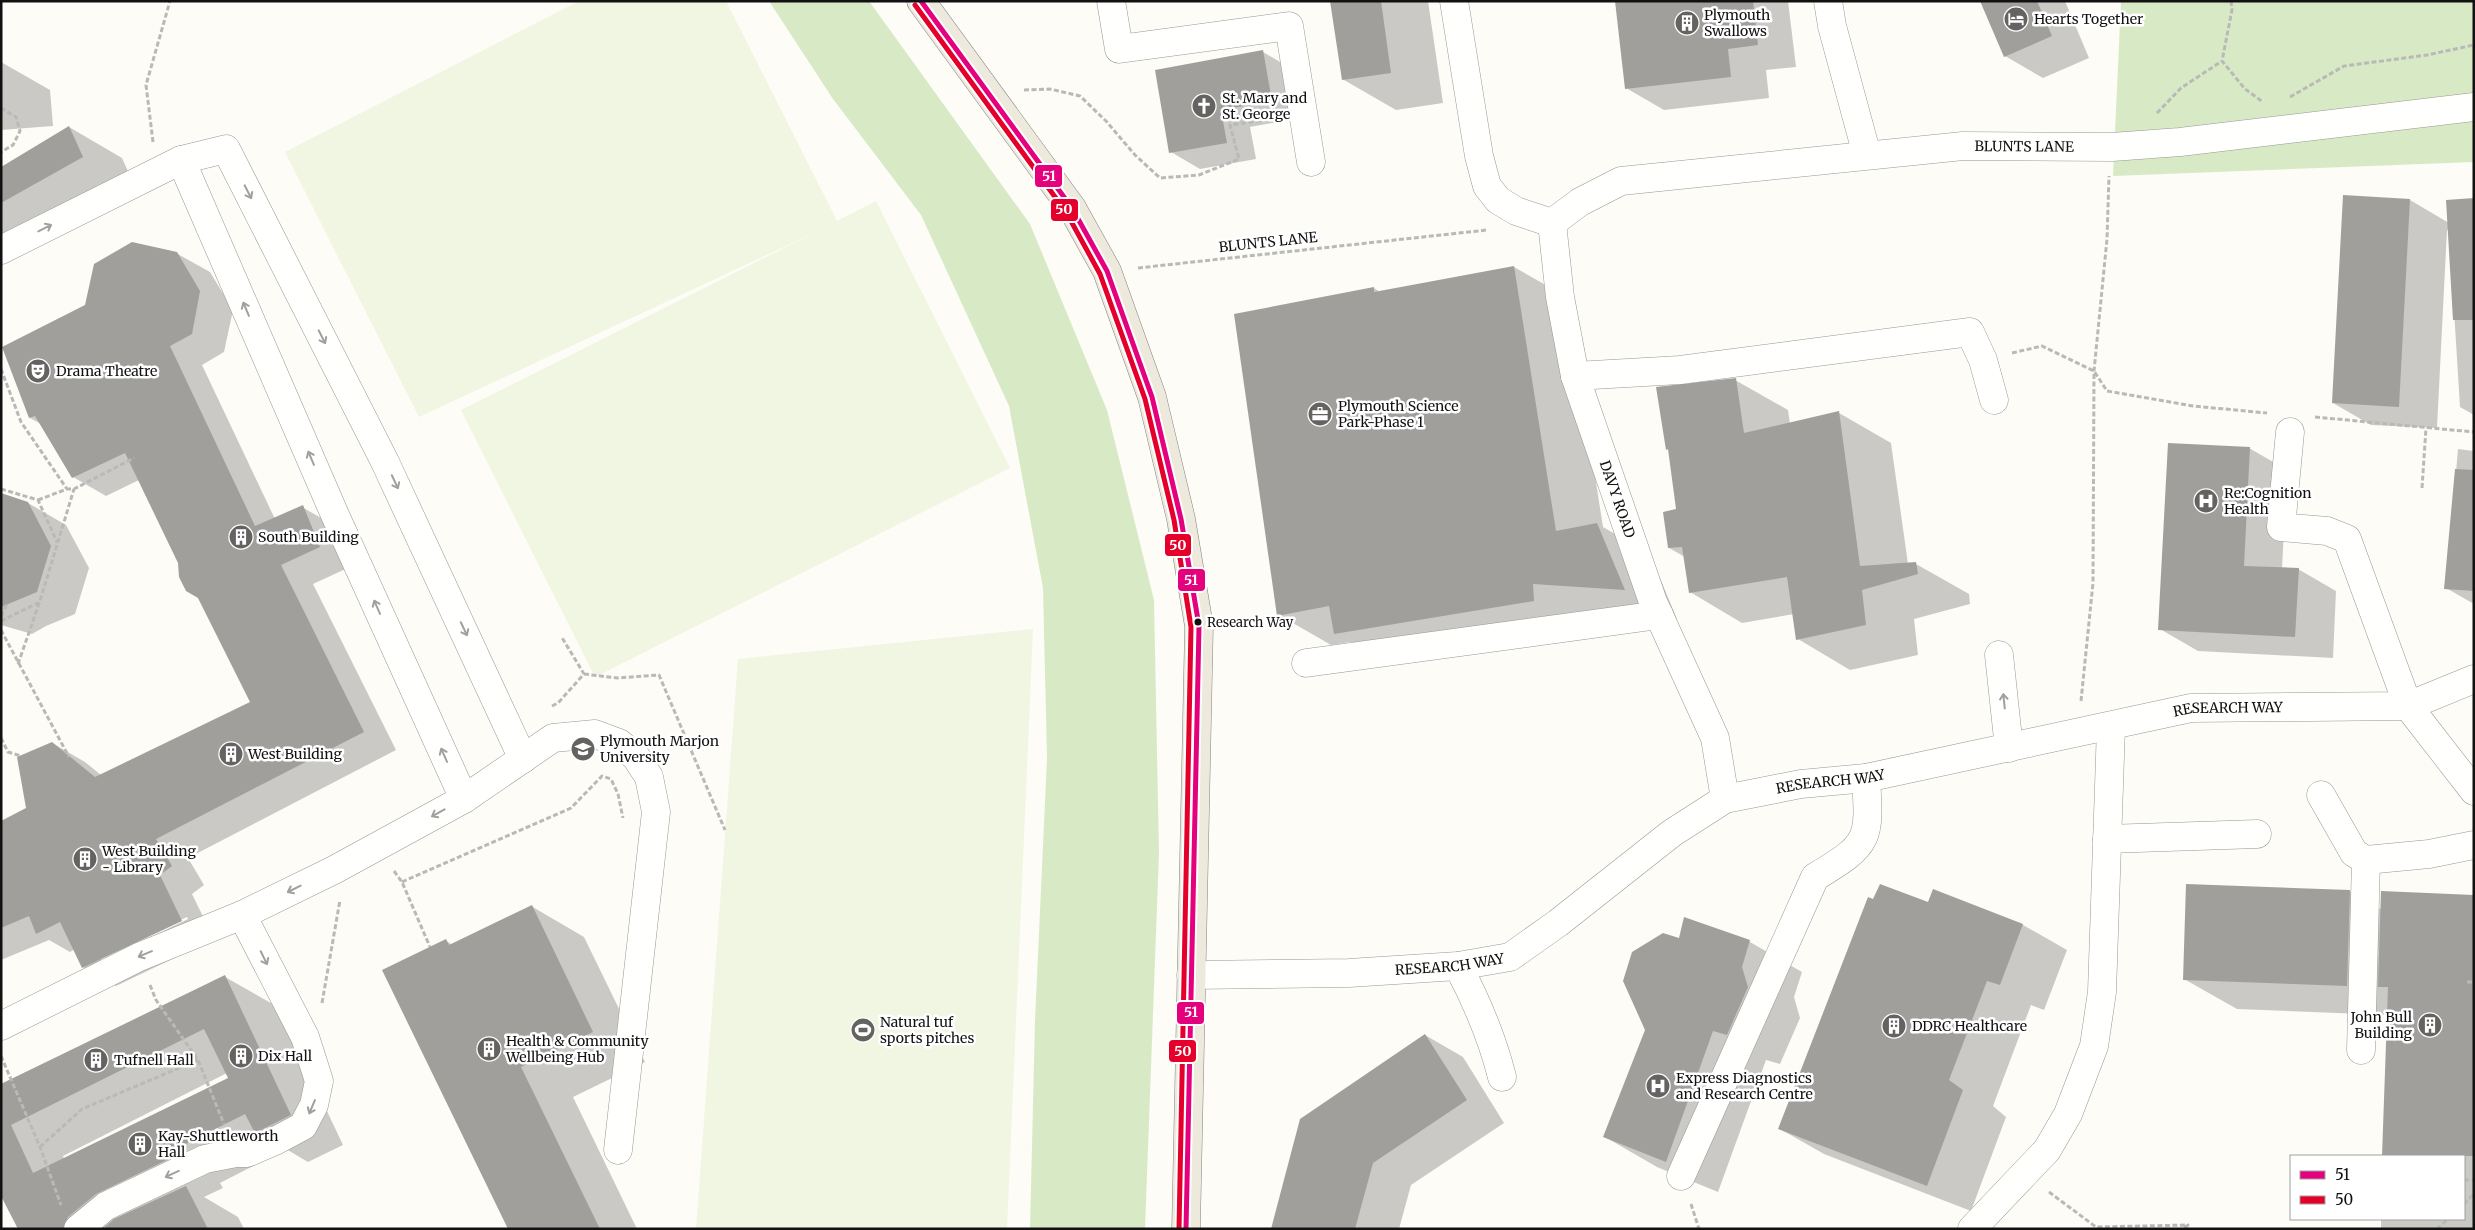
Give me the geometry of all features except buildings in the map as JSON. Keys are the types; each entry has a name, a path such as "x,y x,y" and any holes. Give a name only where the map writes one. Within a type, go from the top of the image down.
{"main road":[{"path":"921,1 1072,208 1107,271 1152,397 1181,519 1199,626 1186,1229"}],"street":[{"path":"1111,1 1119,49 1289,26 1311,162"},
{"path":"1454,1 1479,156 1487,186 1498,200 1516,211 1552,223"},
{"path":"1828,1 1832,26 1867,155"},
{"name":"BLUNTS LANE","path":"1552,223 1580,202 1621,181 1963,146 2119,146 2180,142 2474,107"},
{"path":"1,250 170,166 226,148 385,462 523,759"},
{"path":"170,166 335,515 464,799"},
{"name":"DAVY ROAD","path":"1552,223 1560,297 1575,376 1659,615 1715,738 1725,799"},
{"path":"1575,376 1680,370 1970,332 1983,360 1994,400"},
{"path":"2291,421 2281,527 2327,531 2347,539 2408,706 2474,791"},
{"path":"1306,663 1659,615"},
{"path":"1999,655 2009,748"},
{"path":"2408,706 2474,678"},
{"name":"RESEARCH WAY","path":"1192,975 1349,973 1458,966 1510,957 1558,923 1672,834 1725,799 1801,784 1866,778 2111,727 2191,708 2408,706"},
{"path":"1972,1229 2047,1150 2068,1114 2083,1081 2094,1046 2102,992 2111,727"},
{"path":"1,1026 139,957 242,914 334,870 464,799 553,738 594,734 619,743 636,757 650,777 656,812 618,1150"},
{"path":"1680,1176 1816,877 1837,864 1858,846 1866,835 1868,822 1866,778"},
{"path":"2321,795 2354,853 2366,860 2430,854 2474,845"},
{"path":"2107,839 2257,834"},
{"path":"2361,1050 2366,860"},
{"path":"70,1220 106,1206 205,1159 236,1153 247,1153 275,1142 303,1126 314,1105 319,1081 305,1037 242,914"},
{"path":"1458,966 1479,1006 1494,1044 1502,1077"}],"path":[{"path":"170,1 146,84 155,160 170,166"},
{"path":"2078,734 2093,582 2094,371 2107,239 2108,183 2119,146 2181,88 2222,61 2232,10 2231,1"},
{"path":"2287,98 2344,66 2426,55 2474,45"},
{"path":"2222,61 2245,89 2265,103"},
{"path":"992,98 1025,90 1050,89 1080,96 1106,121 1135,155 1160,178 1199,175 1239,159 1230,125 1303,114"},
{"path":"1,108 16,118 20,131 13,145 1,152"},
{"name":"BLUNTS LANE","path":"1107,271 1432,236"},
{"path":"1983,360 2042,346 2094,371 2107,391 2291,421 2474,432"},
{"path":"1,369 21,422 67,489"},
{"path":"2422,488 2426,428"},
{"path":"1,489 38,500 67,489 74,489 134,458"},
{"path":"18,664 40,601 74,489"},
{"path":"38,500 57,543"},
{"path":"1,621 40,601"},
{"path":"1,616 7,604"},
{"path":"1,630 69,757"},
{"path":"561,636 584,674"},
{"path":"550,707 558,703 584,674"},
{"path":"584,674 617,678 659,675 726,830"},
{"path":"1,738 8,752 21,756"},
{"path":"402,882 571,808 602,776 611,779 618,794 624,823"},
{"path":"377,847 402,882 430,947"},
{"path":"305,1037 318,1024 335,929 341,891 334,870"},
{"path":"139,957 156,1000 198,1060 236,1153"},
{"path":"2467,982 2474,982"},
{"path":"1,1056 70,1220"},
{"path":"40,1147 82,1109 198,1060"},
{"path":"2465,1203 2474,1194"},
{"path":"2072,1209 2096,1227 2188,1225 2183,1229"},
{"path":"2437,1229 2447,1220"}],"green space":[{"path":"579,1 726,1 837,221 876,201 1010,468 595,677 461,410 814,233 419,417 285,152"},
{"path":"769,1 869,1 1030,224 1107,410 1154,600 1159,853 1145,1229 1030,1229 1035,1021 1047,758 1043,588 1009,406 921,215 833,99"},
{"path":"2121,1 2474,1 2474,162 2113,176"},
{"name":"Natural tuf sports pitches","path":"1033,629 1007,1229 696,1229 738,659"}],"transit line":[{"name":"51","path":"921,1 1072,208 1107,271 1152,397 1181,519 1199,626 1186,1229"},
{"name":"50","path":"915,5 1066,212 1100,274 1145,399 1174,520 1191,627 1179,1229"}],"place":[{"name":"Hearts Together","path":"2016,19"},
{"name":"Plymouth Swallows","path":"1687,23"},
{"name":"St. Mary and St. George","path":"1204,106"},
{"name":"Drama Theatre","path":"38,371"},
{"name":"Plymouth Science Park-Phase 1","path":"1320,414"},
{"name":"Re:Cognition Health","path":"2206,501"},
{"name":"South Building","path":"241,537"},
{"name":"Research Way","path":"1198,622"},
{"name":"Plymouth Marjon University","path":"583,749"},
{"name":"West Building","path":"231,754"},
{"name":"West Building - Library","path":"85,859"},
{"name":"John Bull Building","path":"2430,1025"},
{"name":"DDRC Healthcare","path":"1894,1026"},
{"name":"Natural tuf sports pitches","path":"863,1030"},
{"name":"Health & Community Wellbeing Hub","path":"489,1049"},
{"name":"Dix Hall","path":"241,1056"},
{"name":"Tufnell Hall","path":"96,1060"},
{"name":"Express Diagnostics and Research Centre","path":"1658,1086"},
{"name":"Kay-Shuttleworth Hall","path":"140,1144"}]}
